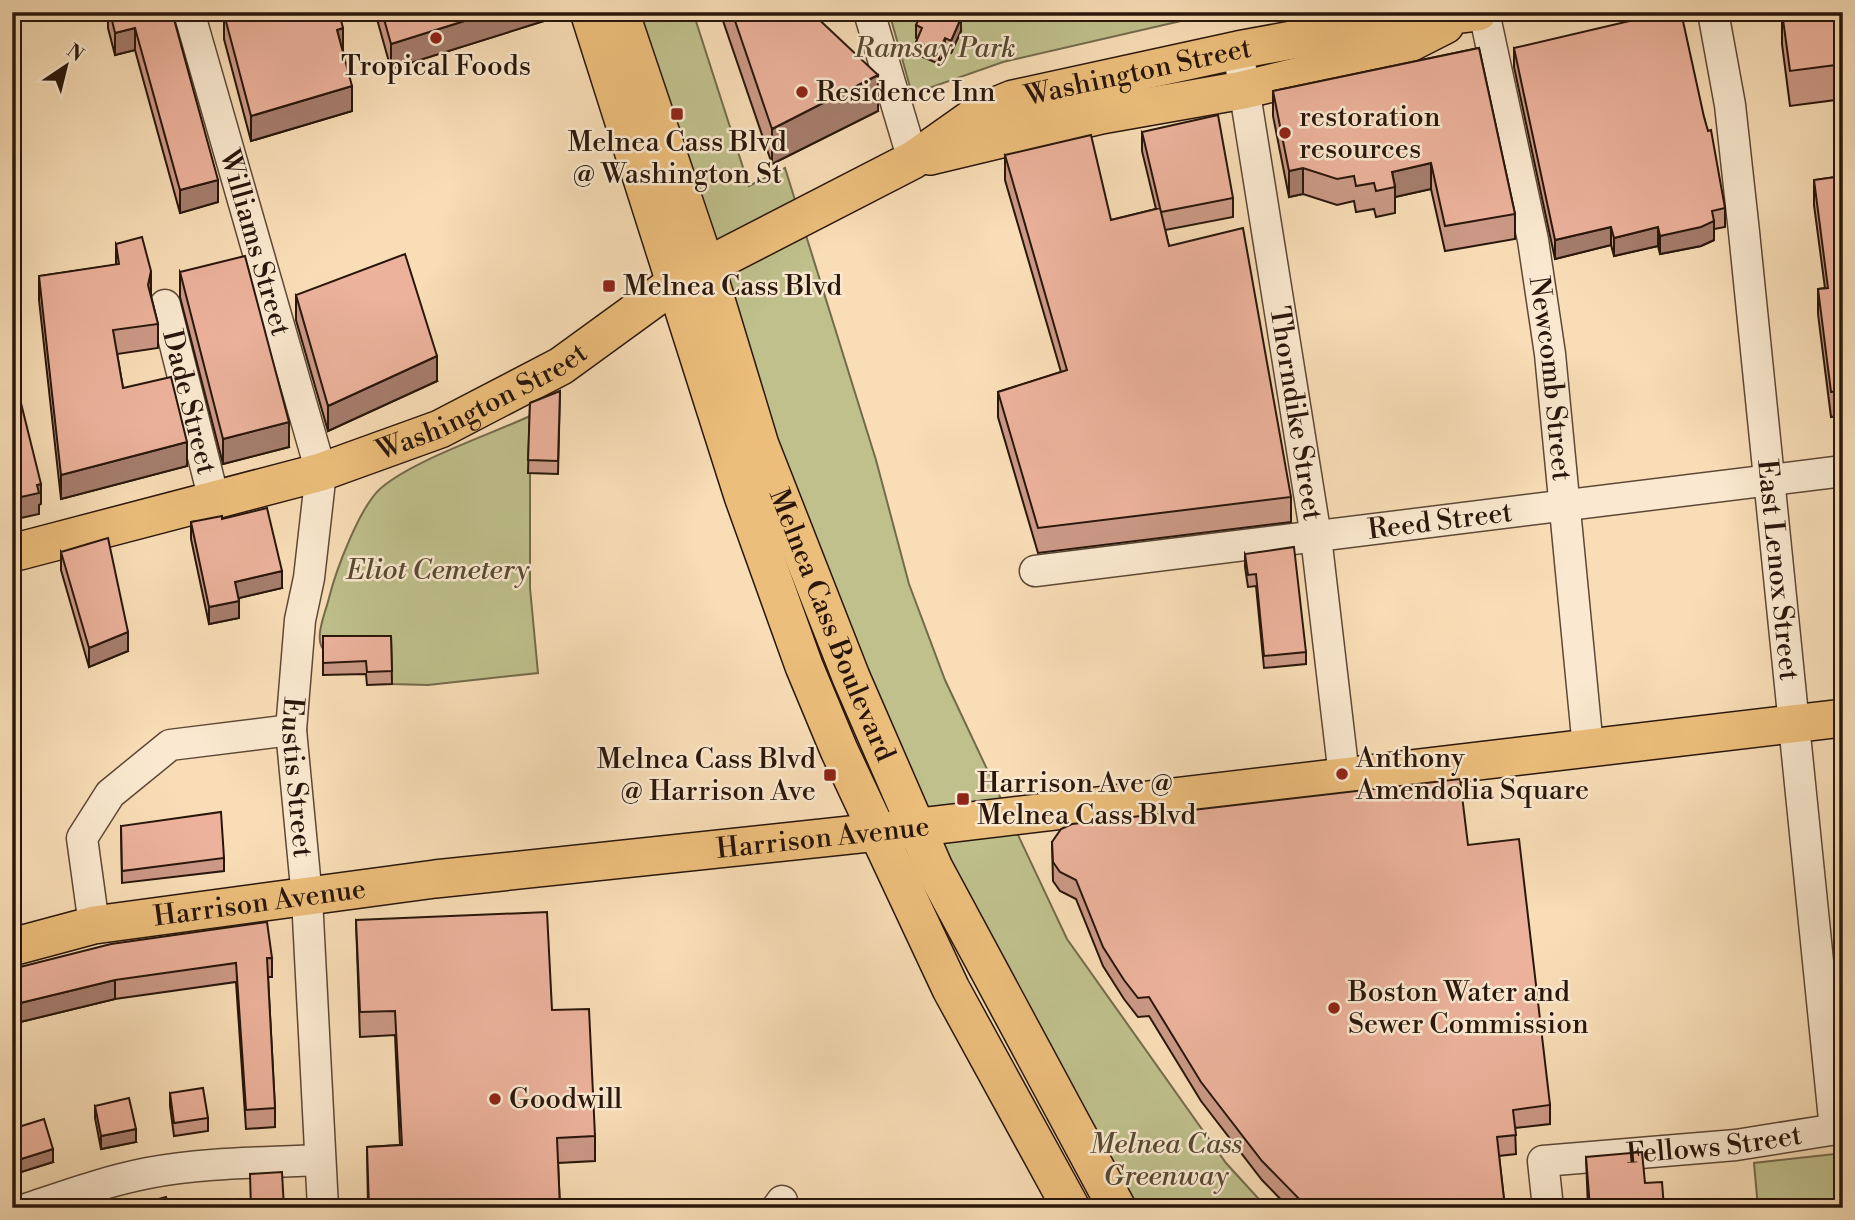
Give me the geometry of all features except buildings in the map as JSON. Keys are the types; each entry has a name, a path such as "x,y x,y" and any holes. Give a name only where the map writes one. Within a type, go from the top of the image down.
{"main road":[{"name":"Melnea Cass Boulevard","path":"589,12 802,555 934,868 1022,1036 1117,1208"},
{"name":"Melnea Cass Boulevard","path":"620,12 692,274 732,460 781,605 839,750 950,989 1071,1208"},
{"name":"Washington Street","path":"913,160 1101,115 1242,90 1386,55 1475,13"},
{"name":"Washington Street","path":"12,553 321,472 440,429 561,366 692,274 913,160 981,112 1013,99 1238,50 1373,25 1475,13"},
{"name":"Harrison Avenue","path":"12,947 94,925 435,879 917,828 1843,718"}],"street":[{"name":"Williams Street","path":"189,12 321,472"},
{"path":"869,12 913,160"},
{"name":"East Lenox Street","path":"1713,12 1730,105 1839,1129"},
{"name":"Newcomb Street","path":"1475,13 1533,240 1550,354 1588,748"},
{"name":"Thorndike Street","path":"1238,50 1242,90 1316,537 1343,776"},
{"name":"Dade Street","path":"164,305 214,500"},
{"name":"Reed Street","path":"1035,571 1843,471"},
{"name":"Eustis Street","path":"321,472 309,578 300,620 291,730 307,898 323,1208"},
{"path":"94,925 82,838 110,794 170,745 291,730"},
{"name":"Fellows Street","path":"1548,1208 1543,1161 1736,1144 1839,1129"},
{"path":"29,1208 96,1185 148,1173 200,1166 320,1160"}],"green space":[{"name":"Melnea Cass Greenway","path":"637,12 693,12 749,186 785,168 876,460 909,584 945,680 1067,939 1226,1163 1267,1208 1138,1208 975,911 908,775 799,510"},
{"name":"Ramsay Park","path":"889,12 1220,12 1003,62 912,94"},
{"name":"Eliot Cemetery","path":"530,416 530,588 538,673 428,685 392,684 390,649 323,649 320,631 337,572 357,523 373,497 381,488 412,468"},
{"path":"1843,1153 1843,1208 1758,1208 1754,1163"}],"place":[{"name":"Tropical Foods","path":"436,38"},
{"name":"Residence Inn","path":"802,92"},
{"name":"Melnea Cass Blvd @ Washington St","path":"677,114"},
{"name":"restoration resources","path":"1285,133"},
{"name":"Melnea Cass Blvd","path":"609,286"},
{"name":"Anthony Amendolia Square","path":"1342,774"},
{"name":"Melnea Cass Blvd @ Harrison Ave","path":"830,775"},
{"name":"Harrison Ave @ Melnea Cass Blvd","path":"963,799"},
{"name":"Boston Water and Sewer Commission","path":"1334,1008"},
{"name":"Goodwill","path":"495,1099"}]}
